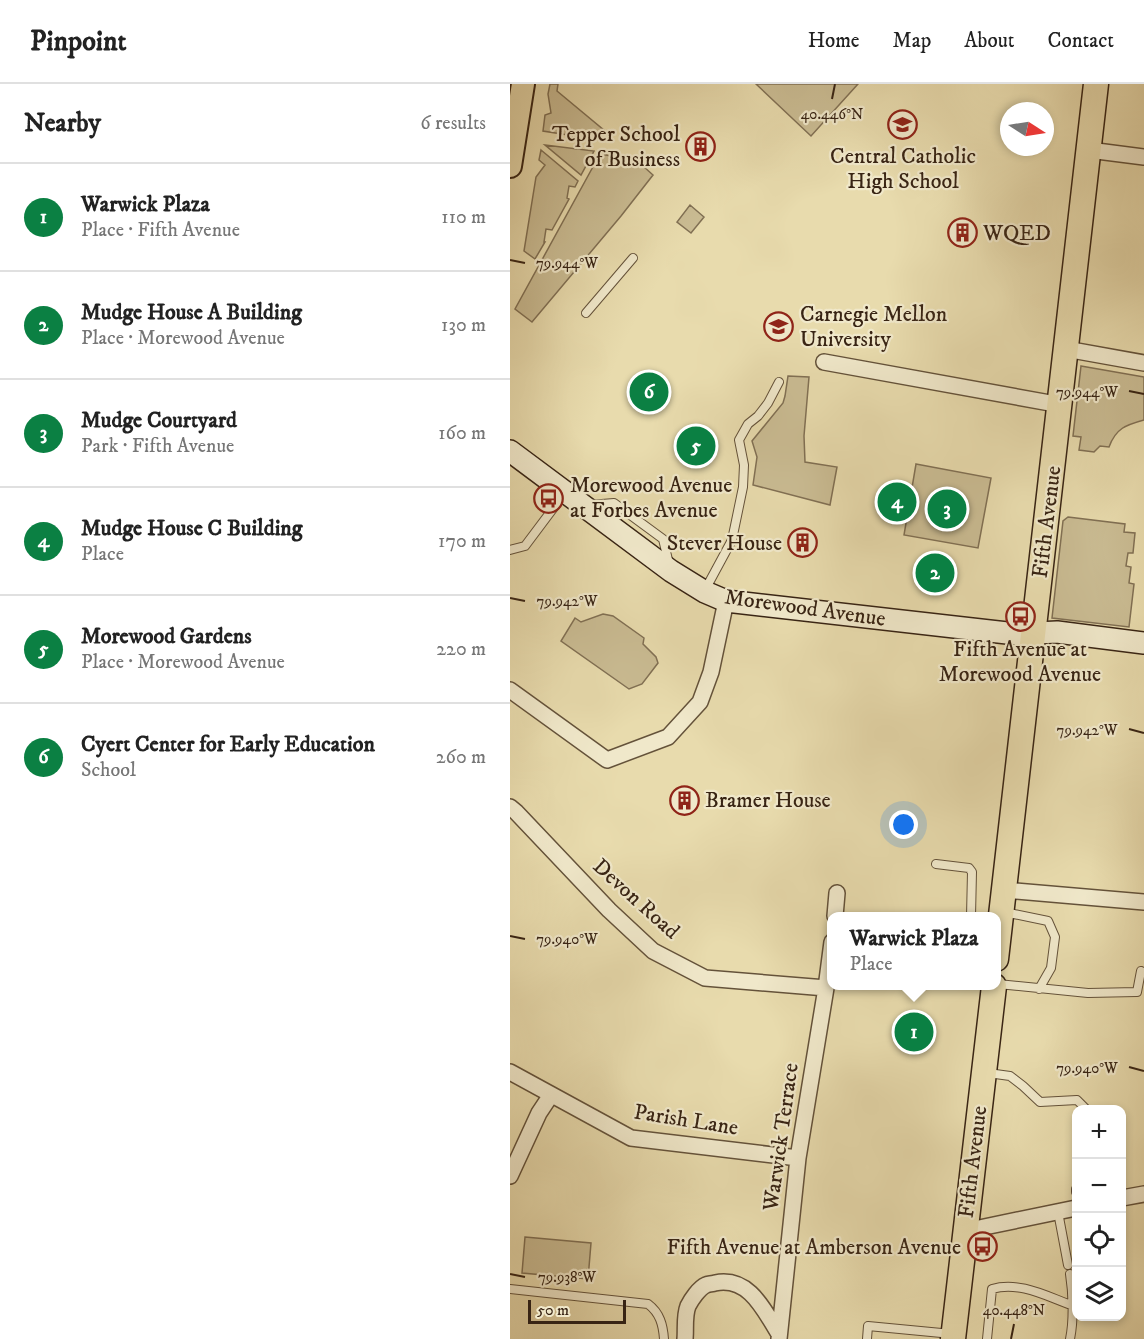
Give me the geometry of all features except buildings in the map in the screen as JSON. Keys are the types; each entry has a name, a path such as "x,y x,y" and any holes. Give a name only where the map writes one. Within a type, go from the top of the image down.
{"highway":[{"name":"Fifth Avenue","path":"1001,918 1096,84"},
{"name":"Fifth Avenue","path":"953,1337 994,990"}],"main road":[{"path":"510,166 523,84"},
{"name":"Morewood Avenue","path":"510,451 671,571 705,592 726,601 1016,634 1057,632 1144,643"}],"street":[{"path":"1089,150 1144,157"},
{"path":"1066,349 1144,363"},
{"path":"824,362 1060,405"},
{"path":"510,690 607,760 668,737 700,702 711,672 726,601"},
{"name":"Devon Road","path":"510,807 609,910 653,951 705,978 826,988"},
{"path":"835,912 837,893"},
{"path":"1003,901 1144,902"},
{"name":"Warwick Terrace","path":"779,1337 798,1158 827,979"},
{"name":"Parish Lane","path":"510,1072 631,1138 798,1158"},
{"path":"510,1176 538,1113 551,1095"},
{"path":"1126,1197 1144,1194"},
{"path":"965,1231 1072,1209"},
{"path":"685,1339 687,1308 692,1299 705,1285 725,1281 740,1286 761,1304 779,1337"}],"lane":[{"path":"586,313 633,258"},
{"path":"705,592 732,540 743,487 744,465 739,440 748,424 768,403 779,382"},
{"path":"510,550 525,546 564,492"},
{"path":"936,864 969,868 972,872 971,912"},
{"path":"1003,901 1048,921 1055,938 1051,968 1040,989"},
{"path":"1001,986 1088,993 1137,992 1141,971"},
{"path":"983,1073 1010,1076 1040,1102 1077,1100 1082,1105"},
{"path":"1058,1212 1072,1289 1070,1339"},
{"path":"987,1339 992,1289 1002,1286 1024,1287 1071,1305"},
{"path":"510,1289 648,1304 656,1311 664,1339"},
{"path":"867,1339 868,1326 953,1337"}],"shaded area":[{"path":"550,84 558,84 557,91 605,131 600,140 543,131 545,115 551,113 548,94"},
{"path":"756,84 858,84 811,136"},
{"path":"545,145 594,151 581,175"},
{"path":"541,150 578,181 575,187 569,186 567,198 569,199 552,230 546,229 545,242 535,259 524,251 536,177 545,165 539,160"},
{"path":"600,154 630,159 633,157 653,175 532,322 515,309"},
{"path":"690,205 704,217 691,233 677,222"},
{"path":"1081,366 1144,377 1144,420 1122,428 1115,435 1109,447 1100,446 1094,452 1079,450 1081,437 1073,436"},
{"path":"788,376 809,377 804,436 805,462 837,467 830,505 753,485 757,457 752,441 783,403"},
{"path":"916,464 991,478 978,548 904,535"},
{"path":"1068,517 1125,524 1124,532 1135,533 1133,553 1128,553 1126,566 1131,567 1129,583 1134,584 1129,627 1052,618 1063,521"},
{"path":"603,614 613,616 644,638 643,644 656,657 658,663 642,684 629,689 561,641 575,618 581,622"},
{"path":"525,1237 591,1243 588,1279 522,1273"}],"place":[{"name":"Central Catholic High School","path":"903,124"},
{"name":"Tepper School of Business","path":"701,147"},
{"name":"WQED","path":"962,233"},
{"name":"Carnegie Mellon University","path":"779,327"},
{"name":"Cyert Center for Early Education","path":"649,392"},
{"name":"Morewood Gardens","path":"696,446"},
{"name":"Morewood Avenue at Forbes Avenue","path":"549,498"},
{"name":"Mudge House C Building","path":"897,502"},
{"name":"Mudge Courtyard","path":"947,509"},
{"name":"Stever House","path":"803,543"},
{"name":"Mudge House A Building","path":"935,573"},
{"name":"Fifth Avenue at Morewood Avenue","path":"1020,617"},
{"name":"Bramer House","path":"684,800"},
{"name":"Warwick Plaza","path":"914,1032"},
{"name":"Fifth Avenue at Amberson Avenue","path":"982,1247"}]}
